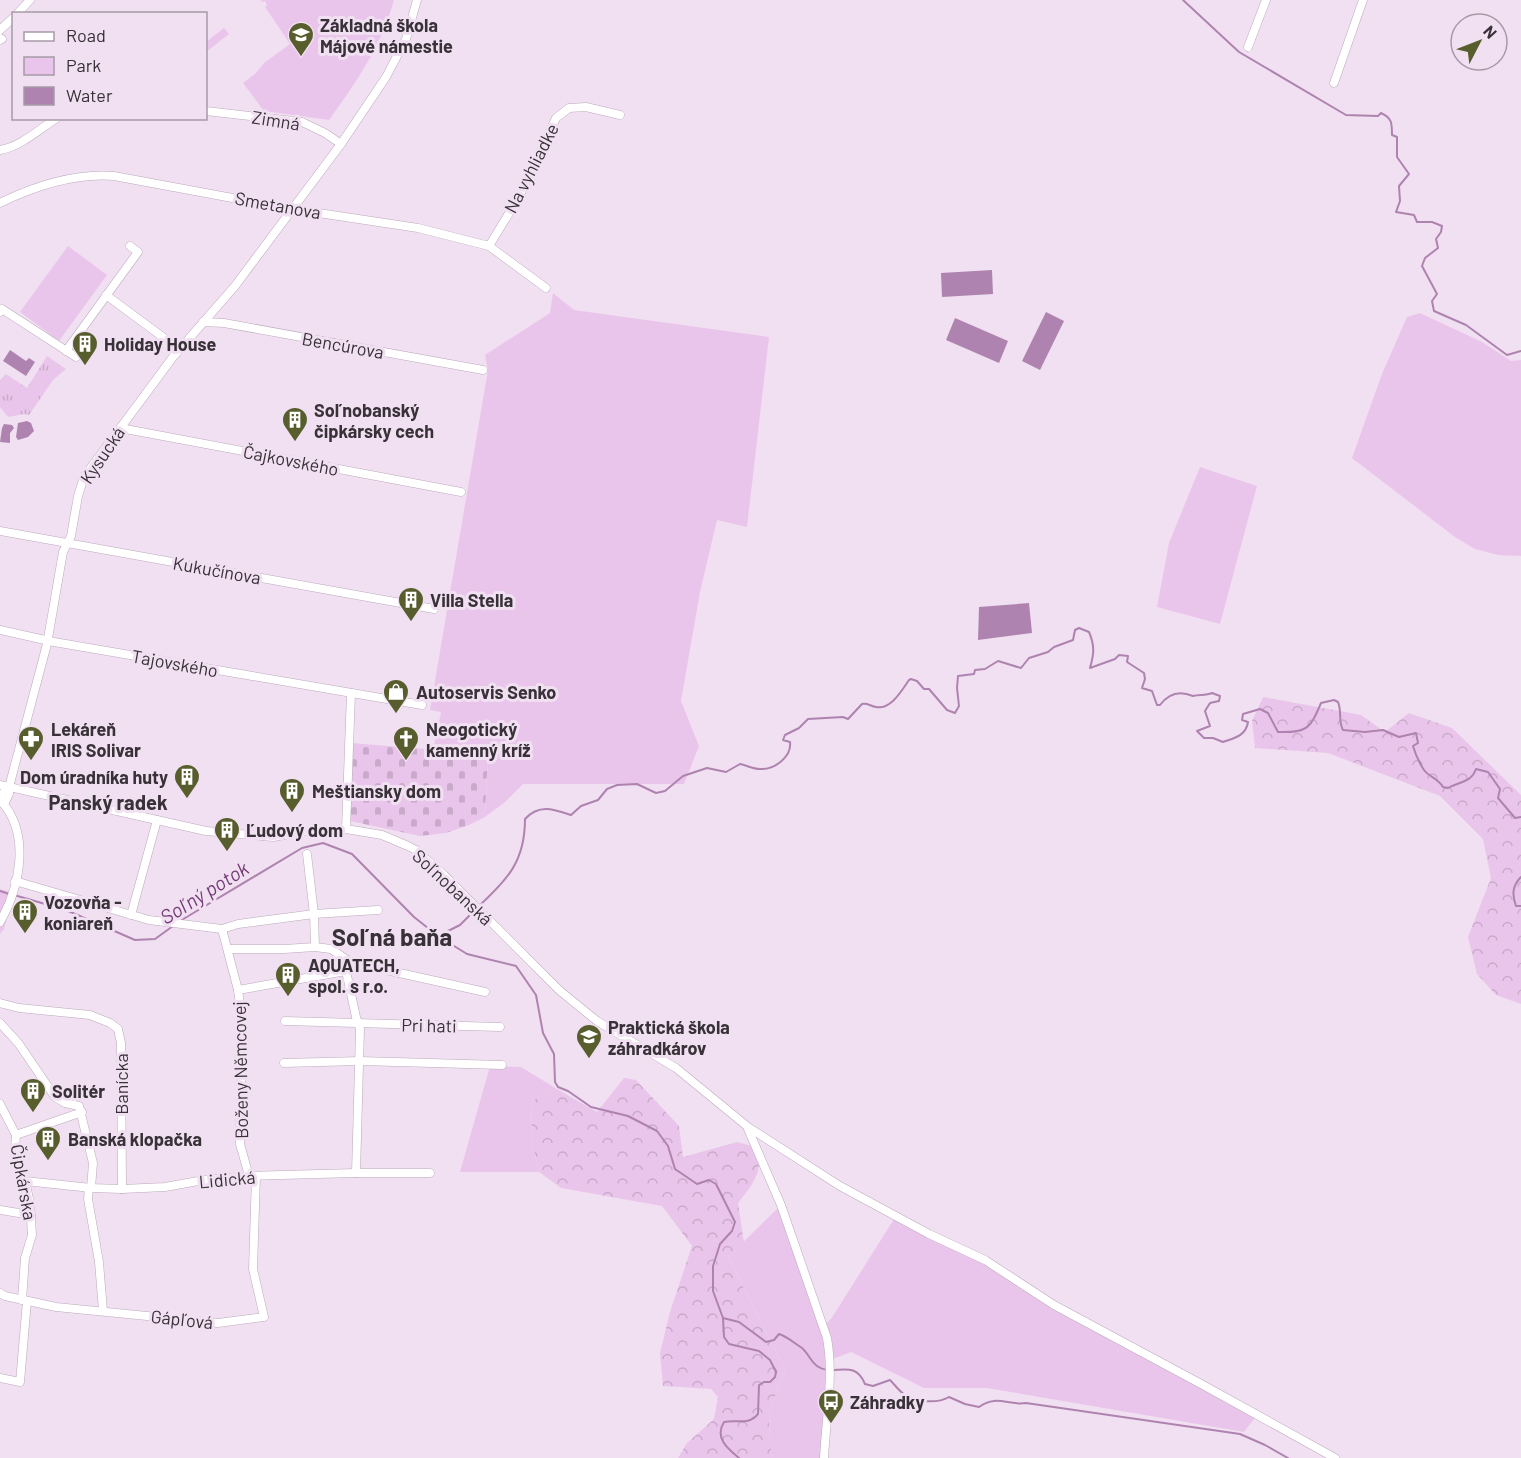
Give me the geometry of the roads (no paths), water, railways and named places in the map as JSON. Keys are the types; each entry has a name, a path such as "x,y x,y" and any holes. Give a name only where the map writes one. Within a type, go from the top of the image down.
{"street":[{"path":"19,12 30,0"},
{"name":"Kysucká","path":"9,787 48,641 63,552 71,536 82,483 88,471 179,349 235,286 341,144 386,77 406,39 417,0"},
{"path":"1248,47 1266,0"},
{"path":"1334,82 1363,0"},
{"path":"0,37 12,20"},
{"name":"Na vyhliadke","path":"489,246 519,197 556,118 569,108 586,107 620,115"},
{"name":"Zimná","path":"207,111 302,122 341,144"},
{"path":"0,150 25,140 54,120"},
{"name":"Smetanova","path":"0,203 62,181 93,174 114,176 292,209 418,228 489,246 546,288"},
{"path":"66,351 138,252 130,246"},
{"path":"106,295 179,349"},
{"path":"0,312 2,309 76,357"},
{"name":"Bencúrova","path":"202,322 224,323 483,370"},
{"name":"Čajkovského","path":"120,428 461,492"},
{"name":"Kukučínova","path":"0,531 434,609"},
{"name":"Tajovského","path":"0,630 48,641 422,705"},
{"path":"346,829 351,693"},
{"name":"Soľnobanská","path":"0,785 18,791 206,831 273,837 312,830 346,829 382,835 416,850 559,990 597,1021 669,1064 748,1127 848,1190 929,1234 985,1260 1054,1305 1335,1458"},
{"path":"0,922 8,908 20,849 19,836 11,815 1,800 9,787"},
{"path":"131,915 157,820"},
{"path":"307,855 314,914 315,947"},
{"path":"14,885 172,924 222,930 238,924 314,914 378,910"},
{"name":"Boženy Němcovej","path":"222,930 238,990 242,1020 240,1144 253,1176"},
{"path":"228,949 315,947 331,949 350,962 485,992"},
{"path":"350,962 346,971 360,1029 356,1173"},
{"path":"238,990 346,971"},
{"name":"Banícka","path":"0,1003 19,1008 90,1016 111,1023 118,1029 121,1043 122,1189"},
{"name":"Pri hati","path":"285,1021 500,1027"},
{"path":"0,1023 19,1044 55,1096 65,1103 80,1106 93,1163 88,1199 99,1262 103,1311"},
{"name":"Pri hati","path":"284,1063 360,1061 502,1065"},
{"name":"Čipkárska","path":"0,1104 16,1136 15,1149 18,1166 25,1181 32,1235 25,1258 20,1382 0,1378"},
{"path":"16,1136 82,1112"},
{"path":"748,1127 781,1205 820,1314 829,1348 825,1458"},
{"name":"Lidická","path":"25,1181 122,1189 165,1187 204,1180 253,1176 430,1173"},
{"name":"Gápľová","path":"2,1295 56,1307 218,1323 264,1317 253,1269 253,1176"},
{"path":"0,1210 31,1215"}],"water":[{"path":"992,270 993,294 942,297 941,273"},
{"path":"1046,312 1064,321 1040,370 1022,361"},
{"path":"955,318 1008,341 999,363 946,340"},
{"path":"10,350 26,361 29,358 35,362 26,376 3,361"},
{"path":"27,421 31,423 34,431 28,437 18,440 16,437 18,423"},
{"path":"4,424 12,425 14,428 10,433 10,443 0,442"},
{"path":"1029,603 1032,633 978,640 979,607"}],"waterway":[{"path":"1183,0 1239,52 1346,115 1378,116 1381,113 1389,119 1392,135 1397,137 1397,157 1409,174 1399,186 1400,201 1396,212 1414,215 1417,222 1432,222 1442,226 1436,239 1438,248 1425,258 1422,266 1437,294 1432,301 1434,311 1466,325 1507,355 1521,351"},
{"path":"479,906 513,868 522,847 525,819 536,811 546,809 571,815 581,806 598,800 607,789 617,785 637,784 656,793 665,791 683,776 707,768 726,772 740,764 757,769 771,767 781,762 788,753 790,742 783,740 785,735 799,728 808,719 843,717 848,719 862,704 881,707 896,698 911,679 917,681 924,689 929,689 947,710 955,713 959,706 958,676 974,674 975,670 985,669 998,661 1021,668 1029,658 1073,640 1075,630 1079,628 1089,632 1092,642 1093,654 1090,668 1115,659 1119,655 1128,656 1127,662 1144,673 1142,688 1152,691 1157,705 1179,693 1193,696 1212,693 1220,696 1219,701 1210,703 1205,711 1210,726 1197,731 1204,738 1213,738 1223,742 1239,736 1247,727 1248,722 1242,720 1243,714 1260,709 1268,713 1278,732 1295,732 1310,724 1321,703 1334,700 1339,705 1343,730 1365,732 1383,730 1399,737 1416,733 1418,743 1413,746 1419,762 1424,770 1443,787 1448,788 1468,779 1476,769 1488,772 1500,789 1498,798 1515,818 1521,817"},
{"name":"Soľný potok","path":"180,921 302,848 323,843 352,854 414,917 438,936 467,954 516,966 536,995 543,1033 554,1054 555,1082 558,1087 591,1107 628,1116 657,1131 668,1146 675,1169 697,1184 709,1180 716,1184 735,1222 732,1231 720,1244 713,1266 713,1291 723,1318 724,1337 729,1344 759,1351 770,1360 776,1372 770,1382 759,1385 758,1414 746,1421 724,1422 721,1428 721,1438 739,1458"},
{"path":"1521,877 1514,887 1513,894 1516,906 1521,906"},
{"name":"Soľný potok","path":"0,891 9,894"},
{"name":"Soľný potok","path":"14,895 66,910 135,940 155,939 173,926"},
{"path":"438,936 460,925 475,910"},
{"path":"723,1318 739,1322 766,1342 774,1340 779,1334 785,1337 802,1348 815,1364 823,1369 855,1371 865,1384 873,1386 890,1380 903,1393 915,1399 933,1401 949,1397 979,1407 991,1401 1026,1403 1240,1434 1288,1458"}],"place":[{"name":"Základná škola Májové námestie","path":"301,58"},
{"name":"Holiday House","path":"85,367"},
{"name":"Soľnobanský čipkársky cech","path":"295,443"},
{"name":"Villa Stella","path":"411,623"},
{"name":"Autoservis Senko","path":"396,715"},
{"name":"Lekáreň IRIS Solivar","path":"31,762"},
{"name":"Neogotický kamenný kríž","path":"406,762"},
{"name":"Dom úradníka huty","path":"187,800"},
{"name":"Meštiansky dom","path":"292,814"},
{"name":"Ľudový dom","path":"227,853"},
{"name":"Vozovňa - koniareň","path":"25,935"},
{"name":"AQUATECH, spol. s r.o.","path":"288,998"},
{"name":"Praktická škola záhradkárov","path":"589,1060"},
{"name":"Solitér","path":"33,1114"},
{"name":"Banská klopačka","path":"48,1162"},
{"name":"Záhradky","path":"831,1425"}],"district":[{"name":"Panský radek","path":"108,802"},
{"name":"Soľná baňa","path":"392,936"}]}
